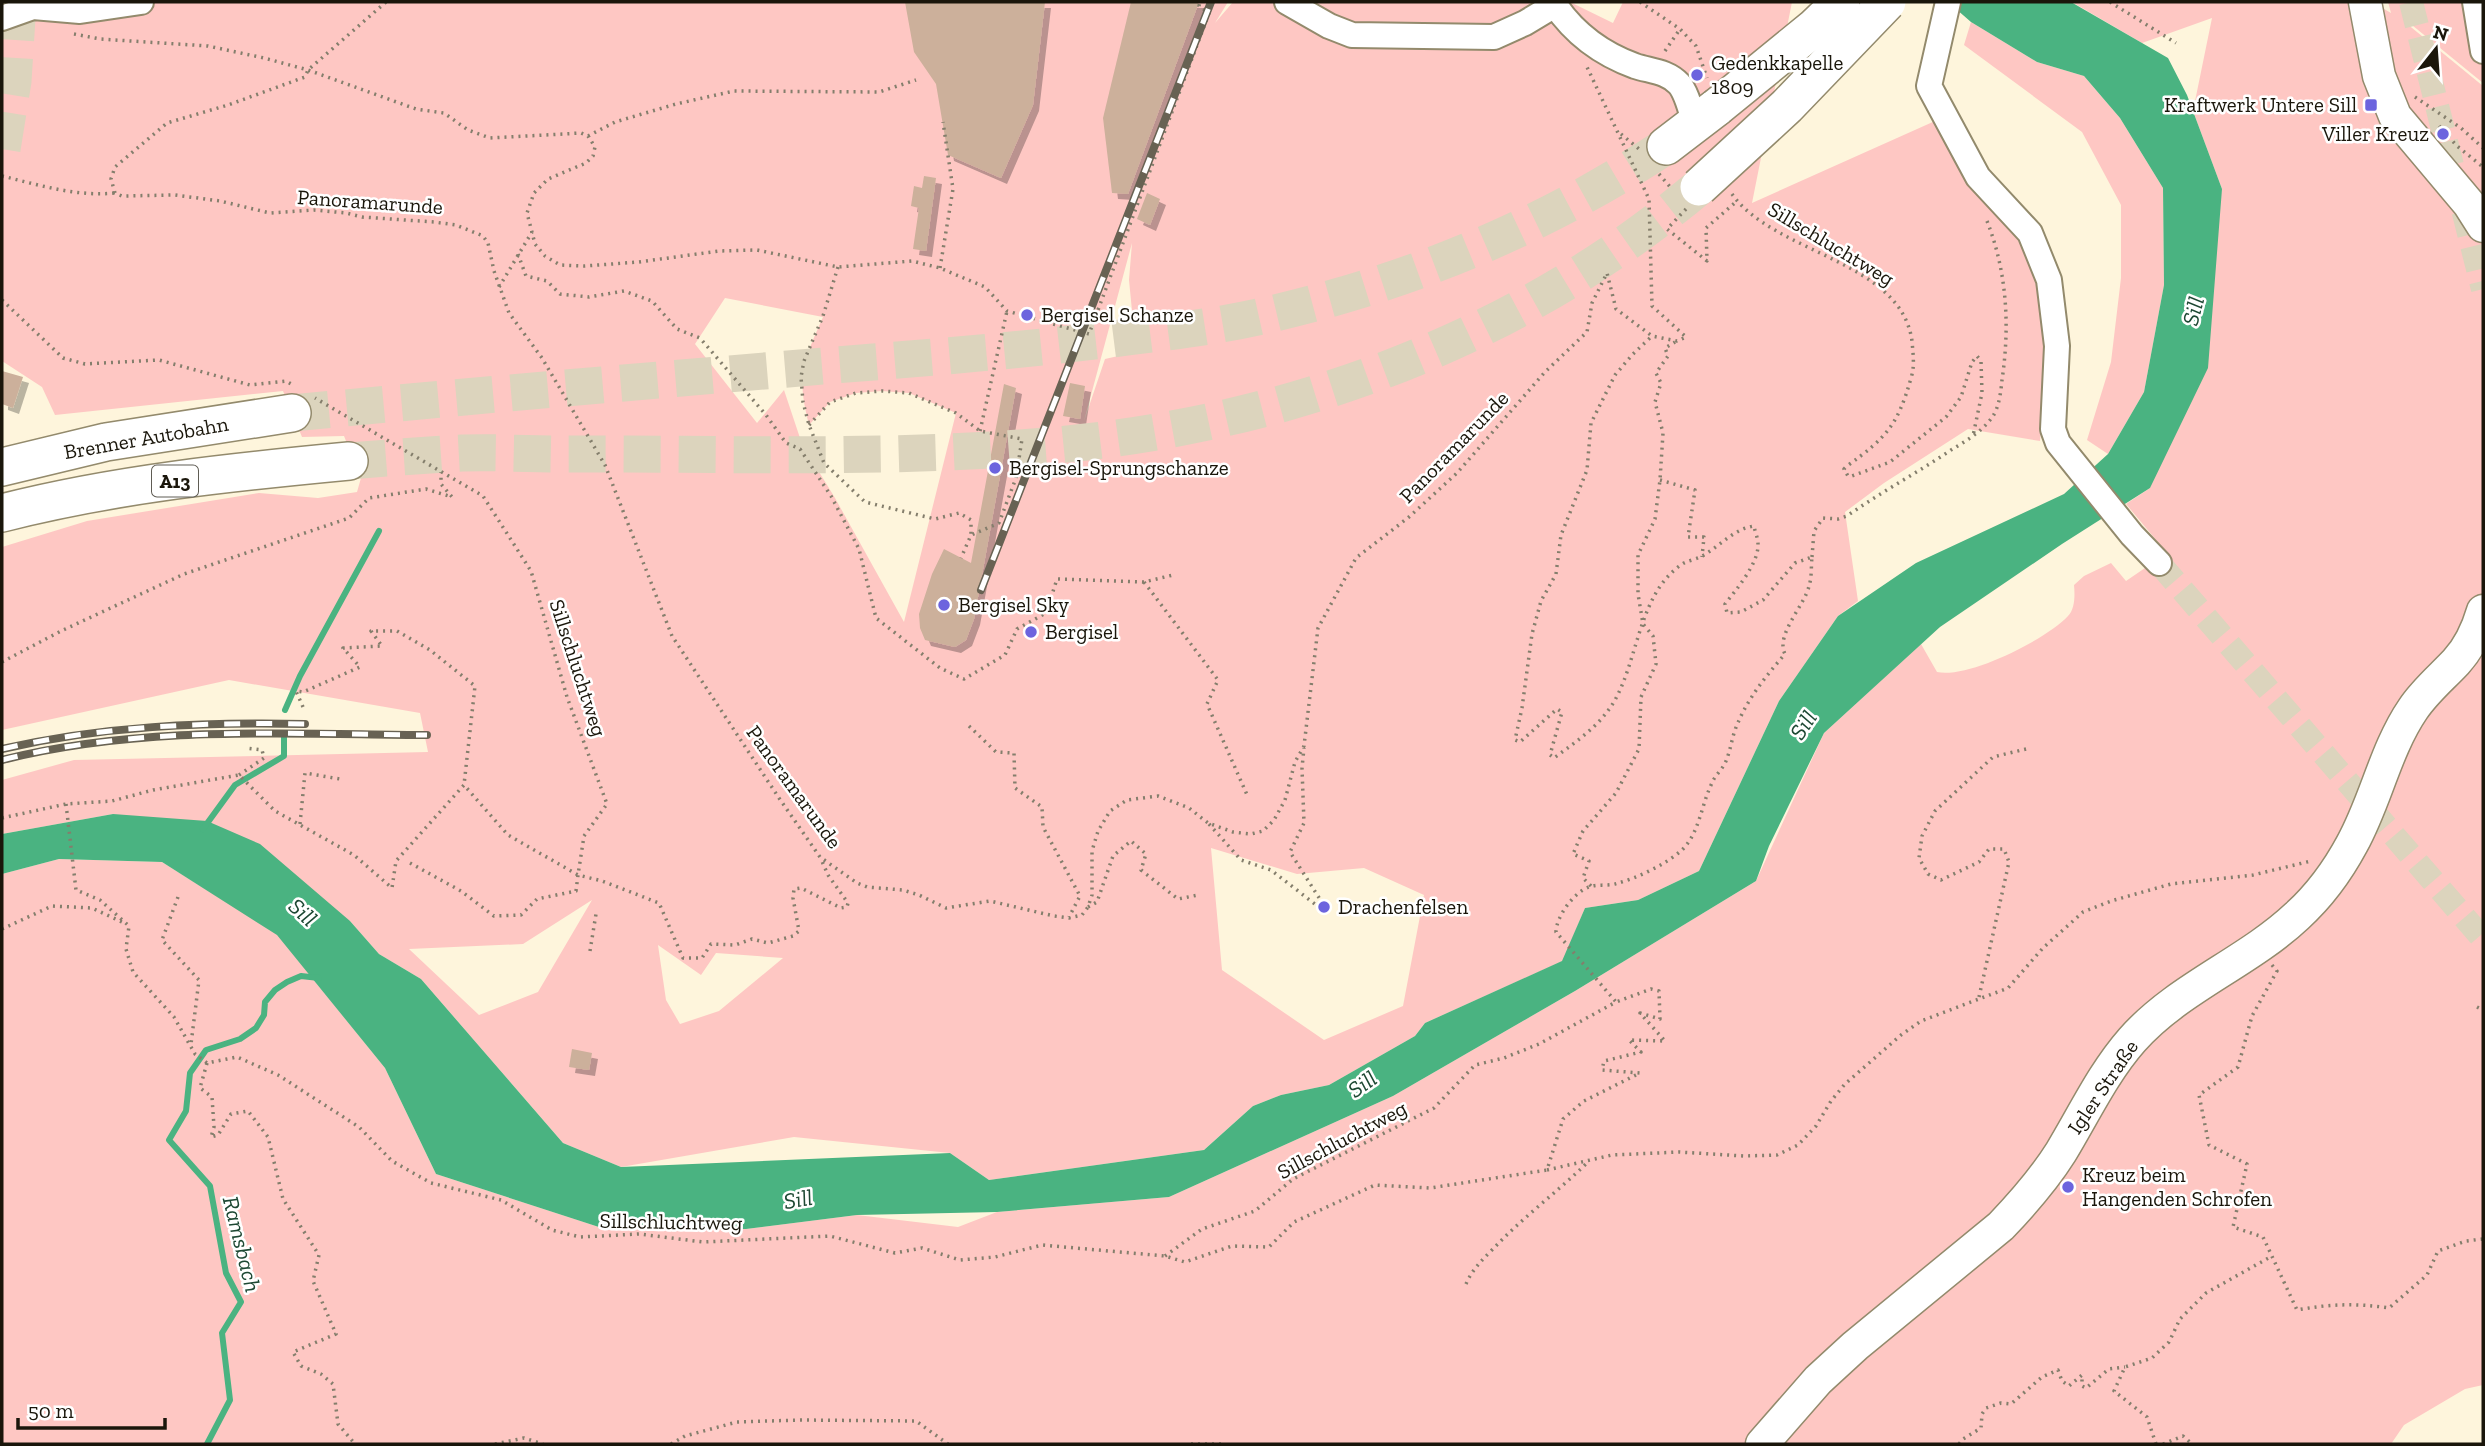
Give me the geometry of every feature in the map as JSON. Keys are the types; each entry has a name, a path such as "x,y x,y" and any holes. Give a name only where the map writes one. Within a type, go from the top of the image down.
{"highway":[{"path":"1666,146 1805,35 1841,2"},
{"path":"1699,187 1787,106 1887,2"},
{"name":"Brenner Autobahn","path":"2,467 300,399"},
{"name":"A13","path":"2,513 115,490 208,475 349,461"}],"main road":[{"path":"2365,2 2379,76 2395,116 2469,204 2483,226"},
{"name":"Igler Straße","path":"1762,1444 1818,1380 1855,1346 2001,1226 2021,1205 2060,1153 2112,1065 2155,1017 2297,916 2330,879 2352,844 2401,730 2413,709 2458,660 2483,611"}],"lane":[{"path":"2,18 33,7 80,11 141,2"},
{"path":"1287,2 1329,26 1352,35 1494,37 1525,23 1555,3 1575,30 1608,55 1637,67 1665,74 1680,85 1706,116"},
{"path":"1948,2 1929,86 1978,177 2030,233 2049,280 2057,346 2053,429 2058,443 2132,535 2159,563"},
{"path":"2475,2 2483,51"}],"path":[{"path":"115,193 111,179 115,166 167,123 228,105 305,77 308,70 386,2"},
{"path":"64,33 100,39 208,46 308,70 416,109 444,113 468,130 490,138 581,133 588,136 595,147 593,156 586,163 548,179 534,194 527,214 535,244 545,256 560,265 625,263 719,251 757,250 838,267 912,261 940,268 985,287 1007,311 1089,334 1209,13 1199,6 1200,2"},
{"path":"2110,2 2176,43"},
{"path":"1582,60 1649,199 1652,306 1686,337 1665,348 1668,356 1656,373 1661,383 1654,402 1663,433 1660,480 1654,519 1638,555 1638,594 1643,624 1653,636 1656,664 1642,697 1639,749 1616,793 1583,831 1573,854 1589,861 1583,878 1591,886"},
{"path":"588,136 615,122 734,91 879,92 916,80"},
{"path":"2411,93 2461,128 2483,148"},
{"path":"940,268 953,188 943,122"},
{"name":"Panoramarunde","path":"2,176 59,190 96,195 175,195 220,201 270,213 314,210 456,225 483,236 488,243 499,287 509,313 542,358 605,466 672,636 820,857 857,883 867,887 903,890 946,908 990,901 1069,918"},
{"path":"1616,1002 1556,932 1556,923 1576,895 1591,886 1619,883 1661,864 1678,853 1695,835 1713,779 1726,762 1737,724 1759,683 1785,654 1782,649 1785,634 1809,587 1814,531 1823,519 1847,516 1973,436 1993,415 2000,392 2006,333 2003,275 1996,244 1979,199 1978,177"},
{"name":"Sillschluchtweg","path":"1737,201 1766,224 1884,291 1895,302 1911,334 1914,358 1907,393 1892,426 1878,444 1847,466 1844,470 1847,476 1890,462 1946,417 1961,397 1976,356 1981,361 1982,393 1973,436"},
{"path":"499,287 532,232"},
{"path":"517,254 526,276 547,281 560,294 589,297 624,291 652,301 677,329 700,338 766,415 786,443 800,449 831,496 859,549 876,618 940,668 964,679 1005,655 1017,628 1046,613 1057,579 1144,582 1173,575"},
{"path":"838,267 823,316 804,360 801,377 803,402 809,425 824,463 865,502 934,519 959,513 971,520 971,535 961,558"},
{"name":"Panoramarunde","path":"1088,907 1092,895 1091,851 1098,831 1110,811 1127,800 1158,796 1189,808 1208,823 1233,832 1251,834 1263,831 1274,820 1285,800 1295,762 1304,746 1318,628 1356,558 1409,517 1457,473 1545,372 1587,332 1592,303 1607,273 1616,309 1652,336 1676,341"},
{"name":"Sillschluchtweg","path":"2,300 63,358 85,364 159,360 250,386 286,381 300,399 483,496 531,571 567,697 607,804 584,836 578,875"},
{"path":"980,431 1007,311"},
{"path":"1652,336 1615,375 1591,423 1587,470 1561,535 1556,574 1541,601 1532,634 1515,740 1520,742 1557,709 1562,712 1549,755 1554,758 1598,724 1615,699 1631,664 1652,600 1668,578 1685,563 1702,557 1741,528 1754,526 1758,544 1755,557 1740,586 1725,604 1727,613 1741,612 1763,600 1795,563 1812,557"},
{"path":"809,425 830,402 856,393 882,391 909,393 956,413 980,431 1022,439 1016,478 999,523 971,535"},
{"path":"2,662 61,631 184,574 349,518 369,498 426,489 452,497 441,484 441,472"},
{"path":"1660,480 1695,490 1688,537 1704,537 1702,557"},
{"path":"1144,582 1218,680 1207,704 1248,797"},
{"path":"242,778 275,811 354,855 392,888 396,860 464,785 475,686 430,650 397,631 371,631 382,646 343,648 360,667 303,692 289,690"},
{"path":"296,691 303,707"},
{"path":"969,726 996,752 1014,753 1015,788 1042,807 1043,827 1080,896 1069,918"},
{"path":"1208,823 1241,860 1271,870 1320,908 1323,904 1290,852 1304,823 1304,746"},
{"path":"2,818 66,804 112,801 153,790 242,778 264,758 262,750 245,748"},
{"path":"1979,998 2009,862 2004,849 1989,849 1979,862 1941,880 1928,874 1919,858 1922,836 1935,811 1993,757 2030,748"},
{"path":"300,824 305,773 340,779"},
{"path":"464,785 509,835 578,875 602,881 659,903 683,958 702,958 711,944 735,945 752,939 768,943 793,936 799,930 794,889 801,888 841,908 847,907 848,903 828,875 820,857"},
{"path":"66,804 76,890 100,900 129,926"},
{"path":"1069,918 1082,915 1088,907 1097,902 1113,856 1131,841 1146,854 1141,870 1178,900 1198,895"},
{"path":"1165,1256 1185,1262 1232,1245 1269,1247 1294,1222 1375,1185 1430,1188 1548,1170 1612,1155 1709,1152 1744,1156 1777,1155 1798,1145 1816,1126 1845,1084 1901,1035 1921,1021 2008,988 2043,948 2083,912 2171,884 2283,869 2352,844"},
{"path":"410,863 461,891 494,916 521,915 537,899 576,891 578,875"},
{"path":"178,897 162,940 199,980 190,1046"},
{"path":"2,929 52,906 92,908 129,926"},
{"path":"590,951 596,914"},
{"path":"129,926 126,949 133,972 174,1017 195,1054 207,1063 200,1088 212,1097 214,1127 211,1137 218,1135 232,1114 248,1111 268,1137 283,1199 319,1255 313,1281 336,1334 293,1352 300,1366 321,1374 333,1384 338,1424 355,1444"},
{"path":"2255,948 2277,971 2252,1016 2238,1068 2199,1095 2209,1145 2247,1164 2233,1227 2263,1237 2297,1310 2329,1304 2365,1304 2389,1308 2427,1275 2438,1251 2466,1241 2483,1239"},
{"name":"Sillschluchtweg","path":"207,1063 237,1057 278,1075 359,1127 392,1161 431,1183 501,1200 551,1230 580,1237 639,1234 703,1242 830,1236 895,1253 922,1248 960,1260 995,1257 1042,1245 1165,1256 1202,1229 1255,1211 1293,1180 1434,1108 1475,1065 1504,1058 1539,1044 1616,1002 1651,989 1659,991 1660,1019 1640,1013 1665,1041 1629,1040 1642,1052 1604,1061 1602,1070 1640,1073 1584,1101 1563,1119 1548,1170"},
{"path":"2477,1007 2483,1010"},
{"path":"1466,1284 1471,1273 1516,1224 1565,1184 1588,1161"},
{"path":"1959,1444 1981,1427 1986,1408 2000,1403 2011,1404 2042,1377 2058,1370 2062,1381 2069,1386 2082,1375 2082,1386 2085,1388 2109,1369 2152,1358 2169,1342 2180,1319 2206,1293 2272,1256"},
{"path":"2125,1367 2114,1391 2147,1417 2156,1444"},
{"path":"671,1444 685,1436 737,1422 800,1420 916,1421 948,1444"},
{"path":"2163,1444 2183,1436 2192,1444"},
{"path":"495,1444 524,1438 543,1444"},
{"path":"1191,1444 1226,1444"}],"shaded area":[{"path":"2,2 1228,2 1215,23 1233,2 1570,2 1613,23 1623,2 1792,2 1752,203 1935,121 2016,233 2041,294 2047,358 2040,441 1968,429 1884,483 1845,512 1858,601 1838,616 1779,701 1699,871 1638,900 1585,908 1563,961 1425,1023 1415,1036 1329,1085 1281,1095 1253,1106 1204,1150 989,1180 950,1153 794,1137 621,1167 563,1143 421,979 379,954 350,921 113,814 2,834 2,780 74,760 428,752 420,713 229,680 2,730 2,547 87,521 259,493 318,498 357,492 361,478 344,436 302,437 283,391 55,415 42,387 2,361","holes":["1132,243 1129,280 1136,352 1105,359 1084,421","725,298 823,317 806,358 802,381 809,425 830,402 856,393 909,393 956,413 904,622 802,444 784,390 757,423 695,344","1211,848 1297,874 1364,868 1424,895 1403,1006 1324,1040 1222,970","592,900 538,992 479,1015 409,949 523,944","658,945 701,975 716,953 783,958 719,1011 680,1024 666,1000"]},
{"path":"2072,2 2372,2 2391,13 2388,2 2412,2 2406,23 2483,86 2483,1385 2465,1389 2404,1425 2391,1444 2,1444 2,874 59,859 162,862 277,934 385,1068 436,1174 605,1229 746,1229 857,1215 958,1227 997,1212 1169,1197 1393,1096 1575,991 1756,881 1824,733 1921,644 1937,672 1951,673 1987,663 2025,646 2058,625 2070,613 2074,585 2084,576 2111,563 2126,581 2167,553 2126,504 2150,488 2222,189 2193,111 2212,18 2142,43"},
{"path":"2414,2 2483,2 2483,83 2407,21"},
{"path":"1971,22 2037,62 2084,76 2120,118 2163,188 2164,285 2144,392 2108,454 2087,440 2111,362 2121,278 2121,205 2082,132 1964,45"}],"water":[{"name":"Sill","path":"1948,2 2071,2 2168,58 2187,95 2222,189 2208,368 2150,488 1940,627 1824,733 1769,846 1756,881 1575,991 1393,1096 1169,1197 997,1212 857,1215 746,1229 605,1229 436,1174 385,1068 277,935 162,862 59,859 2,874 2,834 113,814 207,821 260,844 350,921 379,954 421,979 563,1143 621,1167 950,1153 989,1180 1204,1150 1253,1106 1281,1095 1329,1085 1415,1036 1425,1023 1562,961 1585,908 1638,900 1699,871 1779,701 1838,616 1916,563 2064,494 2108,454 2144,392 2164,285 2163,188 2120,118 2084,76 2037,62 1971,22"}],"building":[{"path":"905,2 1045,2 1033,105 1001,178 948,155 936,84 914,52"},
{"path":"1131,2 1199,2 1128,194 1112,193 1103,118"},
{"path":"924,176 936,178 926,251 913,249 919,208 911,206 914,186 922,188"},
{"path":"1147,193 1160,199 1150,225 1137,219"},
{"path":"2,371 23,377 13,408 2,404"},
{"path":"1070,383 1085,386 1080,419 1063,416"},
{"name":"Bergisel-Sprungschanze","path":"1004,384 1016,388 974,619 966,640 955,647 925,640 920,628 919,614 932,574 944,549 971,563"},
{"path":"572,1049 592,1053 589,1070 569,1067"}],"waterway":[{"path":"285,710 300,676 379,531"},
{"path":"203,829 235,785 284,756 284,737"},
{"name":"Ramsbach","path":"207,1444 230,1400 222,1333 241,1302 226,1273 210,1186 169,1140 186,1111 190,1073 206,1050 240,1039 256,1028 264,1015 265,1002 275,990 287,982 301,976 319,978"}],"tunnel":[{"path":"2,149 13,81 18,2"},
{"path":"2411,2 2483,289"},
{"path":"292,413 1014,350 1239,321 1327,300 1428,267 1478,247 1574,201 1666,146"},
{"path":"349,461 474,453 824,455 955,452 1086,442 1169,430 1252,412 1332,388 1411,360 1488,325 1562,285 1632,239 1699,187"},
{"path":"2159,563 2483,939"}],"railway":[{"path":"981,590 1211,2"},
{"path":"2,749 115,730 228,724 305,724"},
{"path":"2,760 54,749 160,736 267,733 427,735"}],"place":[{"name":"Gedenkkapelle 1809","path":"1697,75"},
{"name":"Kraftwerk Untere Sill","path":"2371,105"},
{"name":"Viller Kreuz","path":"2443,134"},
{"name":"Bergisel Schanze","path":"1027,315"},
{"name":"Bergisel-Sprungschanze","path":"995,468"},
{"name":"Bergisel Sky","path":"944,605"},
{"name":"Bergisel","path":"1031,632"},
{"name":"Drachenfelsen","path":"1324,907"},
{"name":"Kreuz beim Hangenden Schrofen","path":"2068,1187"}]}
